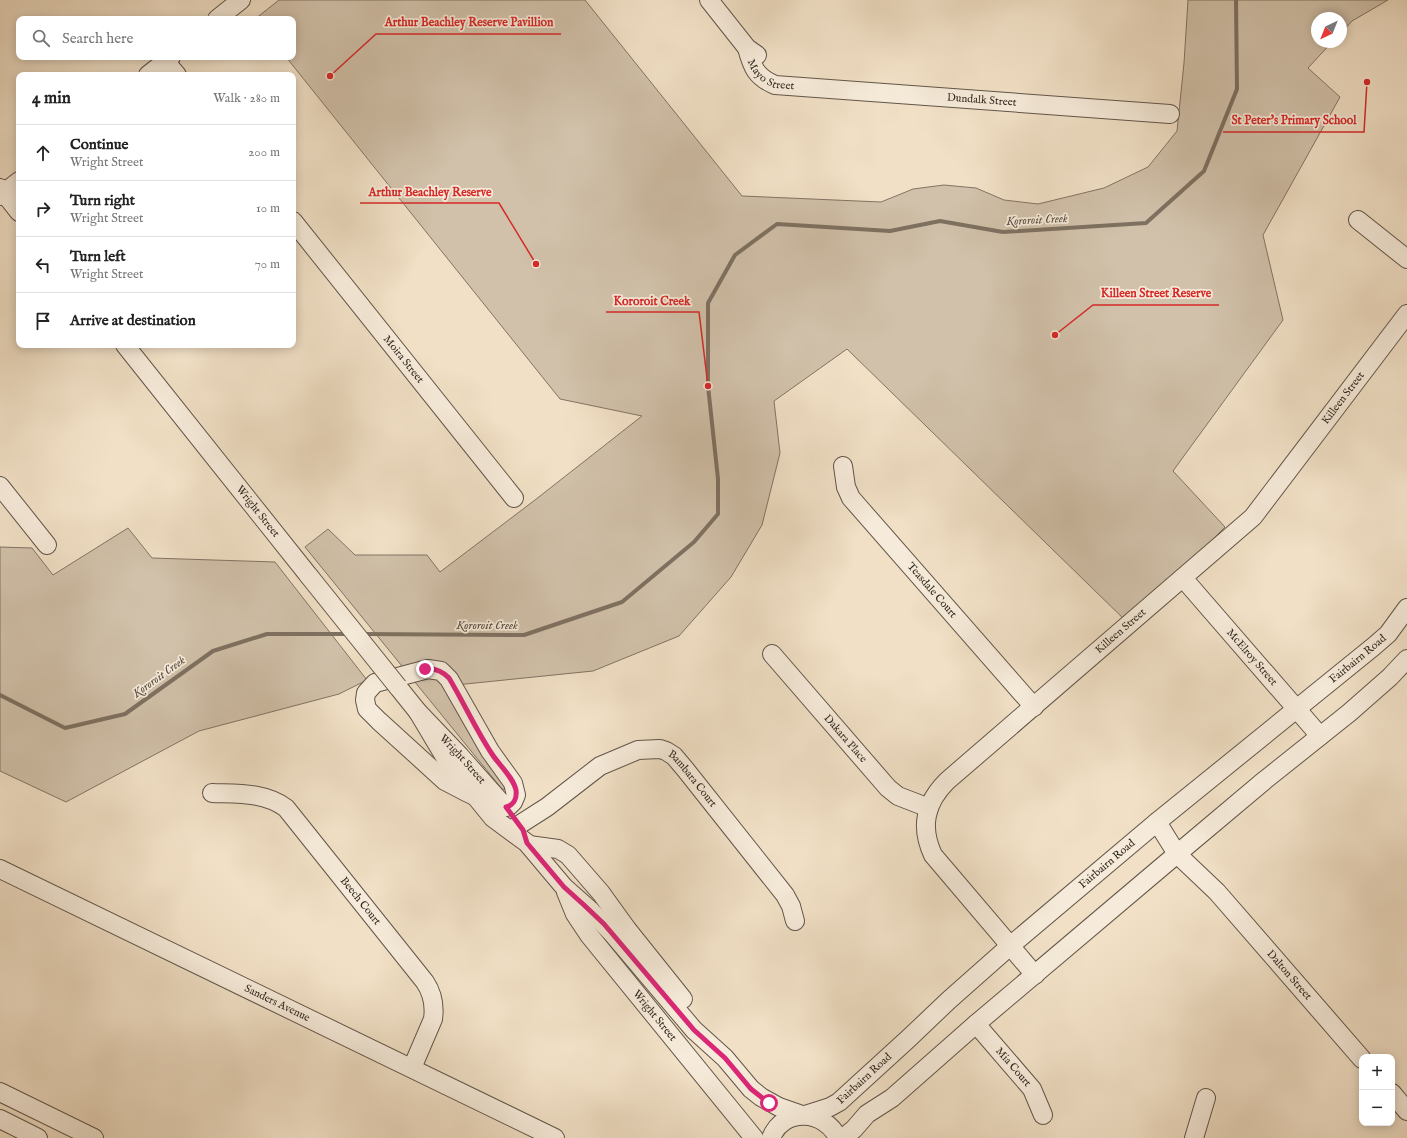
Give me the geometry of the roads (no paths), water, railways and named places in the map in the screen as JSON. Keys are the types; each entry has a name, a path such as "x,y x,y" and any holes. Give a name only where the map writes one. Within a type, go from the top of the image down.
{"street":[{"path":"221,16 241,0"},
{"name":"Mayo Street","path":"709,0 747,48 757,54 766,68 777,79 793,86"},
{"path":"152,72 167,60"},
{"path":"169,60 175,72"},
{"name":"Dundalk Street","path":"793,86 1170,114"},
{"path":"16,183 1,192 16,209"},
{"path":"1358,220 1407,259"},
{"name":"Moira Street","path":"296,225 514,498"},
{"name":"Killeen Street","path":"1035,975 933,856 926,832 926,823 929,808 936,794 947,781 1253,517 1407,314"},
{"name":"Wright Street","path":"127,348 418,712 506,807 515,827"},
{"name":"Teasdale Court","path":"843,466 846,487 851,498 1034,707"},
{"path":"0,486 47,545"},
{"name":"McElroy Street","path":"1183,578 1320,736"},
{"name":"Fairbairn Road","path":"771,1138 775,1130 782,1123 791,1118 830,1107 839,1102 1010,946 1157,822 1298,709 1388,634 1407,608"},
{"name":"Dakara Place","path":"772,654 888,788 898,796 929,808"},
{"path":"843,1138 854,1129 867,1114 892,1098 976,1024 1182,850 1381,685 1407,659"},
{"name":"Wright Street","path":"476,797 445,781 370,712 366,707 365,698 367,691 371,686 379,682 428,669 438,670 445,674 452,683 492,755 513,783 516,791 515,797 511,805 506,807"},
{"name":"Wright Street","path":"418,712 449,764 493,818 523,830 528,844 564,887 604,924 689,1024 725,1058 751,1089 778,1107 803,1115 815,1117 824,1121 832,1128 838,1138"},
{"name":"Bambara Court","path":"515,827 546,807 600,766 638,750 660,749 674,756 785,895 791,906 795,920"},
{"name":"Beech Court","path":"212,793 259,796 278,803 286,808 425,982 433,997 433,1019 412,1068"},
{"path":"476,797 495,805 506,807"},
{"name":"Bambara Court","path":"528,844 534,826 546,807"},
{"name":"Dalton Street","path":"1157,822 1359,1056"},
{"path":"528,844 560,850 574,861 606,899 672,985 707,1026 709,1031 709,1044"},
{"name":"Sanders Avenue","path":"0,869 555,1138"},
{"name":"Wright Street","path":"564,887 575,914 589,935 754,1138"},
{"name":"Mia Court","path":"976,1024 1032,1088 1043,1115"},
{"path":"0,1092 94,1138"},
{"path":"1395,1097 1407,1111"},
{"path":"1194,1138 1206,1098"},
{"path":"0,1119 38,1138"}],"waterway":[{"name":"Kororoit Creek","path":"362,634 524,635 622,602 694,542 718,514 718,479 708,386 708,303 735,255 777,224 890,231 940,221 1003,232 1146,223 1204,171 1237,89 1236,0"},
{"name":"Kororoit Creek","path":"0,695 65,728 125,714 213,651 267,634 349,634"}],"place":[{"name":"Arthur Beachley Reserve Pavillion","path":"330,76"},
{"name":"St Peter's Primary School","path":"1367,82"},
{"name":"Arthur Beachley Reserve","path":"536,264"},
{"name":"Killeen Street Reserve","path":"1055,335"},
{"name":"Kororoit Creek","path":"708,386"}]}
